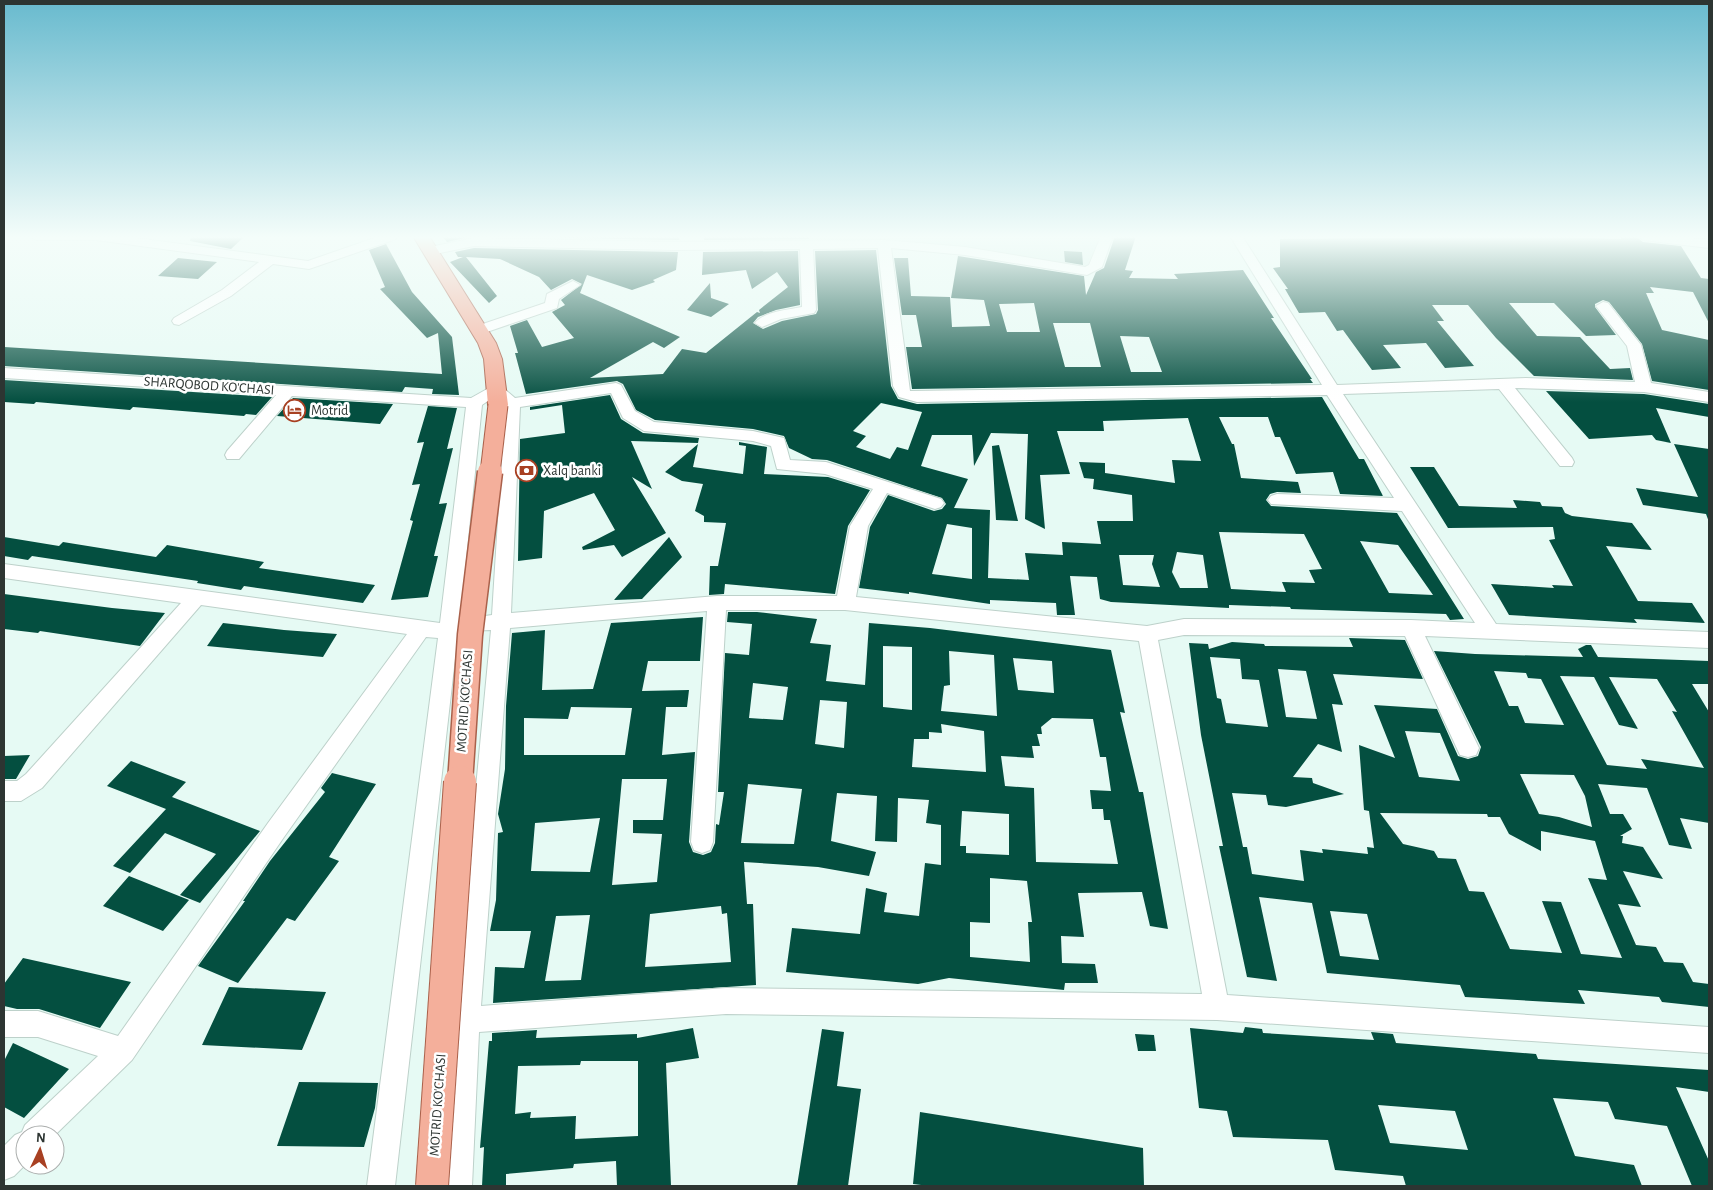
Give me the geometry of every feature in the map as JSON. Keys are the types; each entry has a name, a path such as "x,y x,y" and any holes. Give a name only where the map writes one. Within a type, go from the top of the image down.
{"main road":[{"name":"MOTRID KO'CHASI","path":"432,1186 455,1021 463,630 495,400 493,359 479,330 455,292"}],"street":[{"path":"179,321 229,292"},
{"path":"479,330 552,306 552,298 562,292"},
{"path":"762,323 777,316 809,310 808,292"},
{"path":"890,292 901,386 904,394 917,397 1332,390 1503,384 1644,387 1709,397"},
{"path":"1271,292 1332,390 1491,632"},
{"path":"1603,306 1634,345 1644,387"},
{"name":"SHARQOBOD KO'CHASI","path":"4,373 288,391 495,400"},
{"path":"1503,384 1547,436 1566,462"},
{"path":"458,1186 455,1021 501,621 495,400 616,388 629,414 650,427 753,436 778,442 783,464 826,468 935,503"},
{"path":"233,455 288,391"},
{"path":"845,603 859,526 883,486"},
{"path":"1278,500 1407,505"},
{"path":"4,571 422,628 463,630 501,621 717,603 845,603 1147,634 1184,627 1411,628 1709,640"},
{"path":"4,791 21,791 34,781 196,598"},
{"path":"702,842 717,603"},
{"path":"45,1125 123,1051 276,830 422,628"},
{"path":"1411,628 1468,748"},
{"path":"381,1186 444,672 463,630"},
{"path":"1147,634 1216,1007"},
{"path":"444,672 496,671"},
{"path":"455,1021 726,1001 1216,1007 1709,1040"},
{"path":"4,1024 38,1024 123,1051"},
{"path":"4,1166 15,1155"}],"building":[{"path":"382,292 412,292 452,337 459,395 432,394 433,389 405,387 402,392 4,366 4,347 442,374 438,333 427,338"},
{"path":"478,292 493,292 497,296 489,303"},
{"path":"572,292 581,292 580,293 680,337 664,348 653,342 590,378 663,374 682,349 706,353 757,312 760,313 759,310 782,292 800,292 800,305 776,310 758,317 753,323 763,329 782,321 816,314 818,310 817,292 881,292 891,386 898,399 917,404 1322,397 1359,459 1364,459 1383,496 1340,494 1333,472 1296,474 1280,437 1275,437 1268,417 1219,417 1232,444 1234,444 1241,478 1298,482 1301,493 1277,492 1270,494 1266,500 1271,506 1397,513 1464,619 1450,620 1446,614 1229,605 1229,608 1111,602 1100,599 1097,577 1070,576 1075,615 1057,615 1056,603 990,600 990,604 909,592 909,594 859,588 870,527 888,495 934,511 942,509 946,504 942,498 827,460 812,459 789,448 784,436 753,429 655,420 636,410 623,384 617,381 526,394 515,353 518,353 510,326 527,320 542,347 574,338 552,312 565,305 561,300","holes":["881,403 922,412 908,450 897,447 890,459 856,447 866,436 853,431","1188,418 1201,461 1172,460 1175,483 1105,473 1105,463 1079,462 1084,478 1094,479 1093,489 1132,495 1133,521 1097,521 1101,544 1062,542 1063,555 1025,553 1029,580 988,578 990,510 954,508 968,479 921,466 932,435 972,435 974,466 991,433 1028,434 1025,519 1045,529 1040,475 1070,474 1057,431 1104,431 1103,421","947,524 972,528 972,579 932,574","1219,532 1304,534 1322,569 1309,570 1315,583 1282,582 1286,592 1231,589","1360,541 1398,545 1433,595 1389,593","1177,552 1203,555 1208,588 1180,588 1172,572","1119,555 1154,555 1152,564 1160,587 1123,585"]},
{"path":"703,292 711,292 711,298 729,304 711,317 687,310"},
{"path":"899,292 911,292 911,296 950,297 952,327 990,326 984,300 951,298 952,292 1086,292 1086,295 1088,292 1257,292 1274,318 1271,318 1313,383 912,389 906,347 922,347 916,315 902,315","holes":["1034,303 1040,332 1007,332 999,304","1053,323 1090,323 1101,367 1065,367","1120,336 1149,337 1162,372 1131,372"]},
{"path":"1286,292 1653,292 1654,293 1646,293 1662,330 1709,340 1709,390 1652,381 1642,344 1609,302 1603,300 1595,304 1595,307 1616,335 1586,336 1554,303 1509,303 1537,336 1580,337 1610,369 1630,368 1633,380 1534,376 1496,338 1468,305 1432,305 1444,321 1437,321 1474,366 1445,368 1426,343 1383,345 1401,368 1372,370 1343,330 1337,331 1325,312 1299,313"},
{"path":"1689,292 1709,292 1709,323 1693,292"},
{"path":"4,380 272,397 256,415 246,414 244,416 133,407 130,410 36,402 34,404 4,402"},
{"path":"1546,391 1644,394 1709,404 1709,417 1656,408 1671,443 1656,440 1652,435 1589,439"},
{"path":"610,395 621,419 643,433 699,438 698,443 631,441 652,489 632,477 666,533 622,557 614,545 583,550 582,547 615,530 594,493 544,511 542,558 518,561 520,439 565,433 562,405 530,410 530,407"},
{"path":"293,398 393,404 380,424 277,416"},
{"path":"428,406 457,408 447,449 453,448 439,504 447,503 434,556 438,556 428,597 391,600 413,521 410,520 420,484 412,485 424,442 417,443"},
{"path":"739,442 767,447 764,474 828,477 870,490 848,526 835,594 725,584 724,594 709,595 710,566 718,566 726,523 704,522 704,516 695,511 703,484 682,481 665,472 698,444 693,467 743,474 746,446 739,445"},
{"path":"1674,444 1709,449 1709,522 1706,514 1643,505 1636,488 1698,497"},
{"path":"999,445 1018,521 996,520 992,446"},
{"path":"1410,467 1434,467 1459,506 1517,508 1513,500 1540,502 1542,506 1562,507 1565,513 1572,516 1632,523 1652,550 1606,546 1638,601 1692,603 1705,623 1634,619 1637,623 1509,615 1491,584 1554,588 1552,585 1573,586 1549,540 1555,539 1553,527 1448,528"},
{"path":"4,537 59,546 63,542 156,557 167,545 264,562 259,568 375,585 363,603 244,586 241,590 197,583 198,581 32,556 28,560 4,556"},
{"path":"669,537 682,557 642,599 614,600"},
{"path":"4,594 165,613 140,646 40,631 38,633 4,629"},
{"path":"728,612 757,612 817,619 810,643 831,645 826,681 865,685 869,623 930,628 1111,650 1125,713 1120,712 1139,792 1143,792 1168,929 1150,926 1142,892 1078,893 1084,937 1061,936 1062,963 1095,964 1098,983 1065,983 1064,990 949,978 918,984 786,972 792,928 860,934 866,888 887,893 884,912 919,916 925,863 941,865 941,825 926,823 929,800 898,798 897,842 875,841 877,796 837,793 831,841 876,852 869,876 818,867 744,862 747,904 753,904 756,985 493,1003 495,967 524,968 531,931 490,931 496,900 498,833 503,832 498,814 505,769 506,706 512,633 545,630 542,690 593,689 611,623 703,617 700,661 648,661 642,691 689,690 687,707 666,707 662,755 695,752 689,842 693,852 703,855 711,852 715,843 716,824 719,825 724,792 718,792 725,653 749,655 752,624 727,622","holes":["883,646 912,647 912,710 883,707","949,651 994,655 997,716 941,711 944,686 950,685","1013,658 1052,661 1054,693 1018,690","753,683 788,687 783,720 749,718","820,700 847,702 844,748 815,744","571,707 632,708 625,755 524,755 524,718 568,719","1052,718 1093,719 1100,757 1106,757 1111,791 1090,790 1092,809 1103,809 1104,820 1110,820 1118,864 1036,862 1034,788 1005,786 1001,756 1034,758 1032,746 1040,746 1037,734 1042,734 1041,727","941,724 984,731 986,772 912,767 914,739 929,739 929,732 942,733","622,779 667,779 663,820 633,820 633,833 662,834 657,882 612,885","748,784 802,789 794,844 741,843","962,811 1009,814 1009,855 966,853 966,846 960,846","600,818 590,872 531,871 535,823","990,878 1027,881 1032,922 1028,922 1030,962 970,957 970,922 990,923","721,906 722,914 727,913 731,962 645,967 650,914","590,915 581,980 545,981 556,916"]},
{"path":"223,623 337,634 323,657 207,646"},
{"path":"1349,638 1405,640 1423,679 1333,674 1343,705 1332,704 1342,752 1318,744 1293,777 1312,778 1313,783 1344,794 1286,807 1268,805 1266,795 1232,793 1243,847 1247,847 1252,874 1304,881 1300,850 1323,853 1322,849 1368,854 1367,847 1374,848 1369,811 1364,810 1359,745 1395,758 1374,705 1437,709 1458,756 1468,759 1478,756 1481,747 1434,651 1583,657 1578,649 1591,645 1598,657 1709,661 1709,684 1692,684 1709,712 1709,823 1680,818 1692,849 1669,845 1647,788 1598,784 1610,814 1623,814 1632,829 1620,836 1623,836 1622,843 1643,847 1663,879 1623,871 1641,907 1618,904 1636,945 1656,947 1664,962 1683,963 1693,982 1709,984 1709,1007 1662,1002 1659,997 1578,990 1585,1004 1465,997 1460,985 1327,973 1312,903 1259,897 1277,981 1247,977 1219,846 1223,846 1201,735 1189,643 1208,644 1209,649 1232,642 1264,644 1265,646 1353,647","holes":["1210,657 1240,659 1242,679 1259,680 1268,727 1226,723 1221,699 1217,698","1278,669 1306,671 1317,719 1286,717","1494,671 1526,673 1528,678 1541,679 1564,725 1525,723 1518,706 1509,706","1560,676 1594,677 1619,725 1638,729 1609,677 1657,679 1677,712 1672,711 1704,768 1641,759 1647,769 1607,765","1405,731 1440,733 1460,781 1419,777","1520,774 1574,775 1585,796 1592,827 1559,817 1539,814","1380,813 1487,814 1488,817 1500,817 1509,834 1541,851 1541,831 1595,841 1607,880 1588,878 1622,958 1581,954 1561,902 1542,901 1562,953 1510,949 1484,892 1469,891 1456,859 1438,858 1434,851 1403,844","1330,911 1367,914 1379,960 1340,956"]},
{"path":"30,755 16,779 4,779 4,756"},
{"path":"131,761 186,782 172,797 260,831 200,903 180,895 216,854 165,833 130,873 113,866 166,809 107,786"},
{"path":"332,773 376,784 329,857 339,861 295,921 287,918 238,983 198,966 245,901 243,901 270,861 325,792 321,788"},
{"path":"129,876 189,900 163,931 103,906"},
{"path":"23,958 131,982 100,1028 39,1009 17,1009 4,1006 4,984"},
{"path":"229,987 326,992 302,1050 202,1045"},
{"path":"1245,1027 1262,1029 1263,1033 1374,1040 1371,1032 1393,1034 1396,1043 1536,1054 1538,1059 1709,1070 1709,1092 1676,1087 1709,1161 1709,1186 1692,1186 1667,1126 1615,1119 1608,1102 1553,1098 1575,1156 1634,1165 1642,1186 1406,1186 1403,1176 1335,1170 1328,1140 1233,1137 1227,1111 1199,1108 1190,1028 1243,1033","holes":["1378,1105 1455,1111 1468,1150 1390,1143"]},
{"path":"693,1028 699,1058 666,1063 671,1186 617,1186 616,1161 574,1164 573,1168 506,1174 506,1186 482,1186 484,1147 480,1148 489,1041 492,1041 492,1033 537,1030 536,1038 637,1034 637,1038","holes":["581,1061 638,1061 638,1136 575,1139 576,1116 530,1118 531,1112 515,1114 518,1066 580,1065"]},
{"path":"822,1029 844,1032 837,1086 861,1089 848,1186 797,1186"},
{"path":"1135,1034 1154,1035 1156,1051 1138,1051"},
{"path":"13,1043 69,1069 24,1118 4,1107 4,1061"},
{"path":"299,1082 378,1083 375,1108 364,1147 277,1146"},
{"path":"920,1112 1143,1148 1144,1186 929,1186 913,1184"}],"place":[{"name":"Motrid","path":"295,411"},
{"name":"Xalq banki","path":"527,471"}]}
